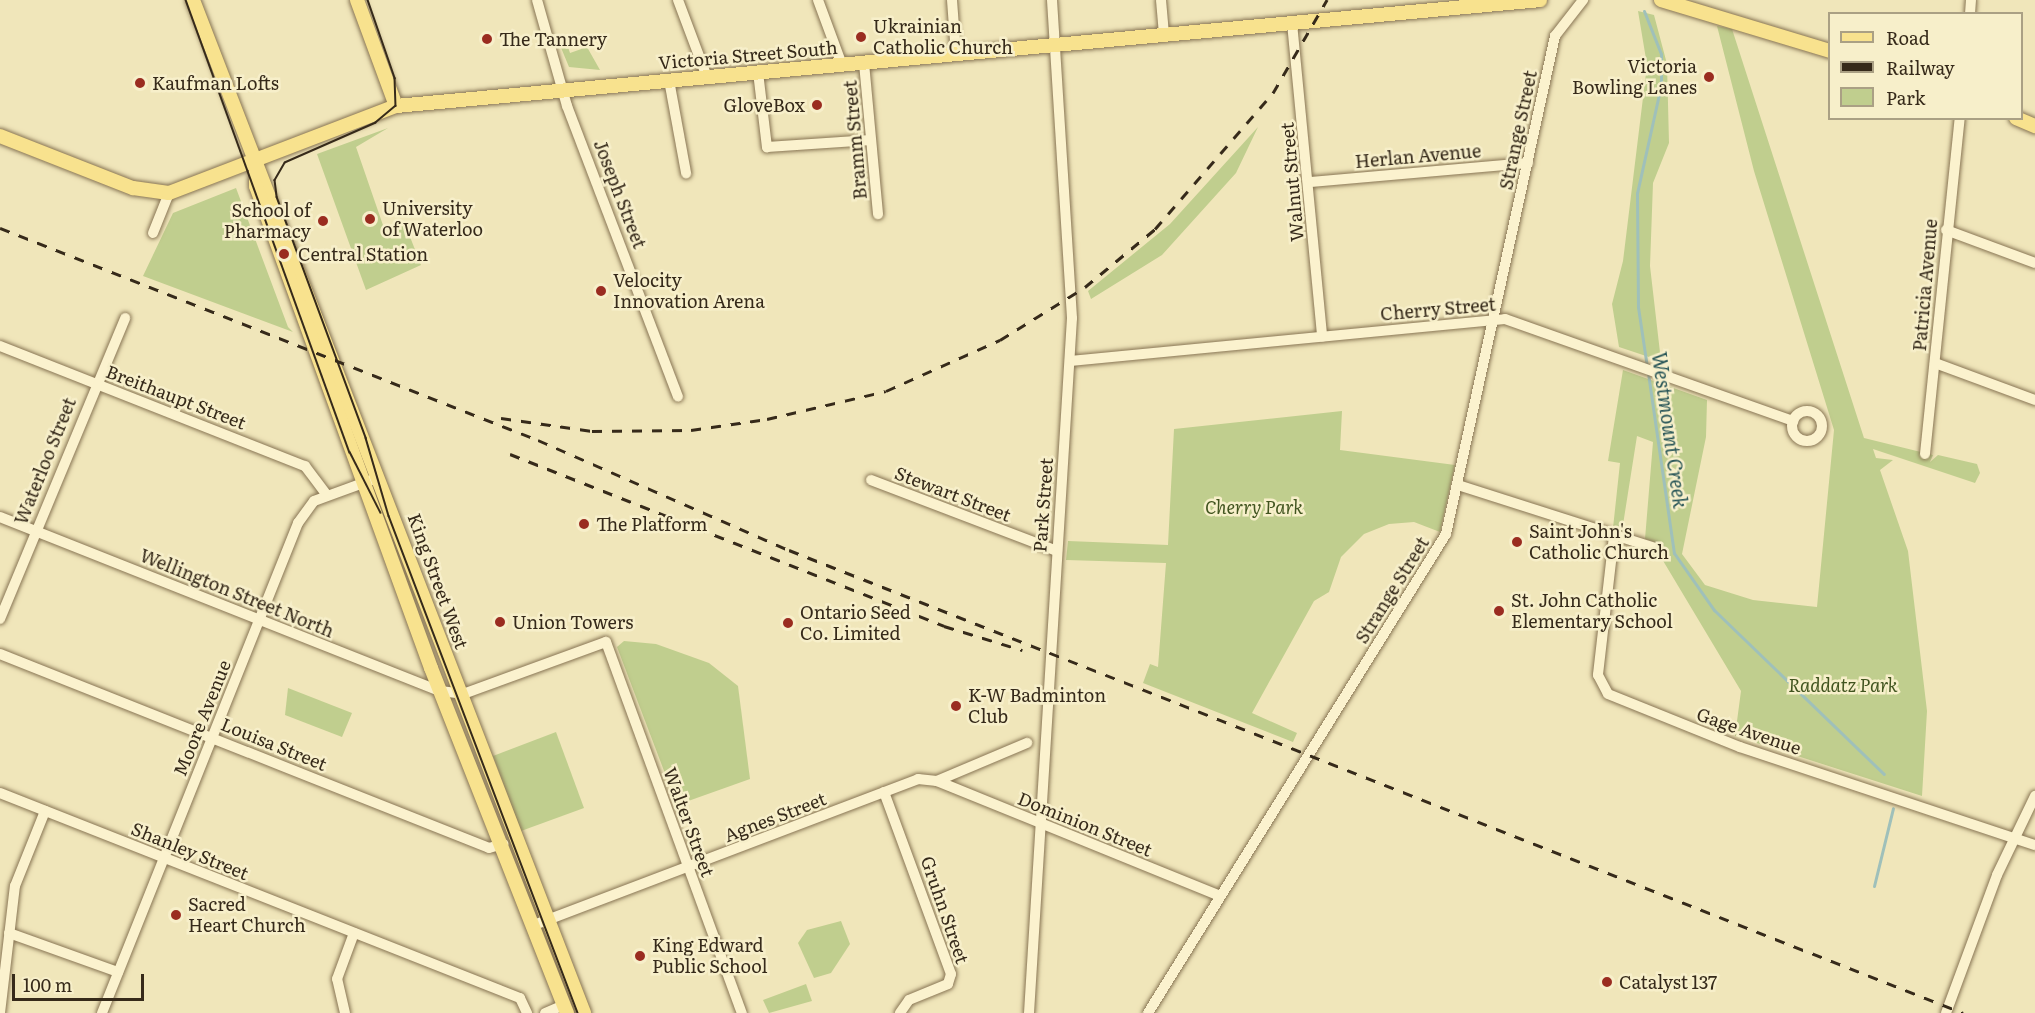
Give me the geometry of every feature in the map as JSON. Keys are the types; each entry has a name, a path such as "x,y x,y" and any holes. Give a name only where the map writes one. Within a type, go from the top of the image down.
{"main road":[{"name":"King Street West","path":"194,0 256,164 256,186 371,480 463,694 584,1013"},
{"path":"357,0 396,106"},
{"name":"Victoria Street South","path":"169,192 256,164 396,106 562,88 842,65 1164,33 1540,0"},
{"path":"1661,0 1768,28 1828,50"},
{"path":"2021,120 2035,126"},
{"path":"0,136 133,188 169,192"},
{"name":"King Street West","path":"371,480 440,691 503,844 566,1009"}],"street":[{"name":"Joseph Street","path":"537,0 562,88 678,397"},
{"path":"678,0 707,77"},
{"path":"818,0 842,65"},
{"path":"952,0 956,54"},
{"name":"Park Street","path":"1029,1013 1070,362 1072,286 1052,0"},
{"path":"1161,0 1164,33"},
{"name":"Strange Street","path":"1148,1013 1440,546 1458,485 1555,36 1583,0"},
{"name":"Walnut Street","path":"1292,23 1310,182 1322,337"},
{"name":"Bramm Street","path":"864,63 878,214"},
{"path":"758,72 767,147 871,140"},
{"path":"669,80 686,173"},
{"name":"Patricia Avenue","path":"1925,454 1946,230 1960,120"},
{"name":"Herlan Avenue","path":"1310,182 1528,164"},
{"path":"153,233 169,192"},
{"path":"1946,230 2035,263"},
{"name":"Waterloo Street","path":"0,619 125,318"},
{"name":"Cherry Street","path":"1070,362 1494,320 1640,366 1793,421"},
{"name":"Breithaupt Street","path":"0,346 306,466 327,495"},
{"path":"1935,363 2035,400"},
{"name":"Moore Avenue","path":"102,1013 297,523 306,509 327,495 371,480"},
{"name":"Stewart Street","path":"871,480 1057,551"},
{"path":"1458,485 1655,548"},
{"name":"Wellington Street North","path":"0,517 440,691 463,694"},
{"name":"Gage Avenue","path":"1614,536 1598,675 1608,694 1740,747 2035,845"},
{"name":"Walter Street","path":"463,694 606,642 742,1013"},
{"name":"Louisa Street","path":"0,654 489,848 503,844"},
{"name":"Agnes Street","path":"534,925 688,869 918,779 937,781 1027,743"},
{"name":"Dominion Street","path":"937,781 1220,896"},
{"name":"Gruhn Street","path":"884,792 951,974 948,984 909,1000 900,1013"},
{"name":"Shanley Street","path":"0,793 520,998 527,1013"},
{"path":"1946,1013 2015,838 2035,796"},
{"path":"0,1013 15,886 45,811"},
{"path":"9,933 118,972"},
{"path":"345,1013 337,979 354,933"},
{"path":"545,1013 566,1009"}],"green space":[{"path":"1638,11 1654,15 1667,64 1669,143 1653,183 1650,266 1661,361 1619,347 1612,304 1623,261 1647,65"},
{"name":"Raddatz Park","path":"1717,26 1732,29 1864,438 1933,455 1930,462 1938,455 1977,464 1980,473 1975,483 1873,449 1876,458 1893,460 1880,470 1908,551 1927,711 1922,796 1735,736 1741,691 1662,559 1655,556 1658,543 1645,539 1653,442 1637,436 1622,531 1613,528 1620,463 1608,461 1623,370 1707,400 1706,437 1682,554 1705,585 1753,600 1817,607 1834,430 1754,171"},
{"path":"564,35 570,53 587,47 600,70 569,67 557,38"},
{"path":"1258,127 1236,173 1162,255 1091,299 1088,291 1170,224"},
{"path":"388,128 356,147 385,231 405,224 421,265 366,290 317,154"},
{"path":"236,188 288,327 293,332 143,276 173,213"},
{"name":"Cherry Park","path":"1342,411 1340,450 1455,465 1440,532 1414,522 1389,524 1364,534 1341,557 1329,592 1314,601 1252,713 1297,733 1293,742 1143,683 1150,664 1158,667 1166,563 1066,560 1068,541 1168,545 1174,429"},
{"path":"624,641 656,644 709,663 738,686 750,779 677,805 617,647"},
{"path":"288,688 352,713 342,737 285,715"},
{"path":"556,732 584,808 521,831 493,756"},
{"path":"841,921 850,944 831,973 814,978 798,943 807,930"},
{"path":"806,984 812,1001 769,1013 763,1000"}],"waterway":[{"name":"Westmount Creek","path":"1644,11 1661,54 1661,85 1637,193 1638,307 1647,367"},
{"name":"Westmount Creek","path":"1648,373 1674,553 1714,610 1884,774"},
{"name":"Westmount Creek","path":"1874,886 1893,808"}],"tram line":[{"path":"186,0 350,452 381,513"},
{"path":"368,0 395,78 396,106 376,123 285,163 275,180 277,197 366,438 389,516 578,1013"}],"railway":[{"path":"501,418 592,431 691,430 767,419 886,391 1000,340 1085,287 1155,229 1273,93 1327,0"},
{"path":"0,228 538,440 789,550 1963,1013"},
{"path":"510,454 944,626 1022,650"}],"place":[{"name":"Ukrainian Catholic Church","path":"861,37"},
{"name":"The Tannery","path":"487,39"},
{"name":"Victoria Bowling Lanes","path":"1709,77"},
{"name":"Kaufman Lofts","path":"140,83"},
{"name":"GloveBox","path":"817,105"},
{"name":"University of Waterloo","path":"370,219"},
{"name":"School of Pharmacy","path":"323,221"},
{"name":"Central Station","path":"284,254"},
{"name":"Velocity Innovation Arena","path":"601,291"},
{"name":"The Platform","path":"584,524"},
{"name":"Saint John's Catholic Church","path":"1517,542"},
{"name":"St. John Catholic Elementary School","path":"1499,611"},
{"name":"Union Towers","path":"500,622"},
{"name":"Ontario Seed Co. Limited","path":"788,623"},
{"name":"K-W Badminton Club","path":"956,706"},
{"name":"Sacred Heart Church","path":"176,915"},
{"name":"King Edward Public School","path":"640,956"},
{"name":"Catalyst 137","path":"1607,982"}]}
